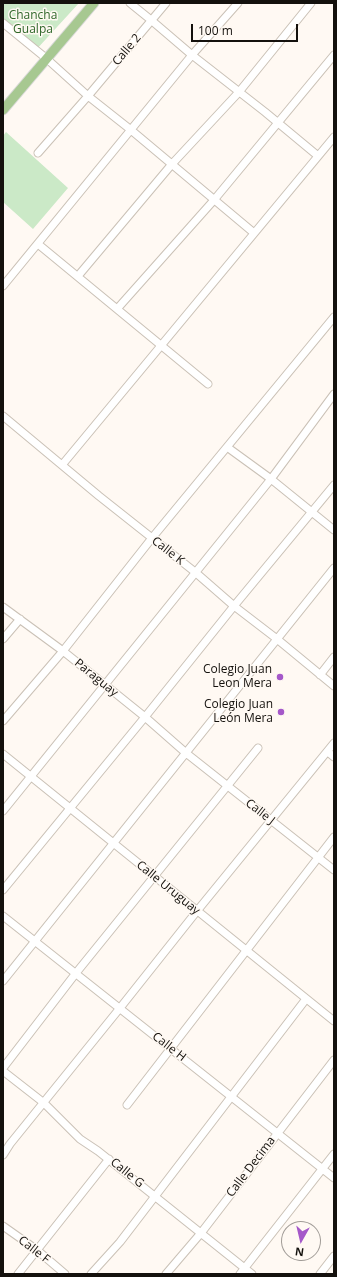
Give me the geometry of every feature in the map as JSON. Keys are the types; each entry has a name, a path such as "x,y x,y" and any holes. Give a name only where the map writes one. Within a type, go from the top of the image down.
{"main road":[{"path":"3,110 94,3"}],"street":[{"path":"130,3 318,156"},
{"name":"Calle 2","path":"38,153 166,3"},
{"path":"3,286 192,55 238,3"},
{"path":"78,276 172,164 239,92 312,3"},
{"path":"3,22 88,96 254,233"},
{"path":"117,309 214,200 334,55"},
{"path":"62,465 334,137"},
{"path":"38,244 208,384"},
{"path":"3,721 63,651 152,538 334,317"},
{"path":"3,811 270,479 334,394"},
{"name":"Calle K","path":"3,416 195,572 234,606 334,686"},
{"path":"227,447 334,530"},
{"path":"3,890 334,485"},
{"path":"3,981 334,568"},
{"name":"Paraguay","path":"3,607 63,651 145,717 186,753"},
{"path":"3,639 20,620"},
{"path":"320,675 334,657"},
{"path":"3,1155 10,1144 270,819 328,752 334,743"},
{"path":"3,1069 76,973 228,787 258,748"},
{"path":"328,752 334,757"},
{"name":"Calle J","path":"186,753 334,870"},
{"name":"Calle Uruguay","path":"3,754 334,1021"},
{"path":"127,1105 334,837"},
{"name":"Calle H","path":"3,916 334,1178"},
{"path":"91,1274 120,1242 306,999"},
{"name":"Calle Decima","path":"166,1274 201,1233 334,1060"},
{"name":"Calle G","path":"3,1069 44,1103 80,1139 109,1159 252,1274"},
{"path":"240,1274 334,1154"},
{"path":"18,1274 109,1159"},
{"name":"Calle F","path":"3,1226 36,1250 65,1274"},
{"path":"320,1274 334,1256"}],"green space":[{"name":"Chancha Gualpa","path":"3,3 79,3 35,51 3,23"},
{"path":"6,132 68,188 33,229 3,202 3,136"}],"place":[{"name":"Colegio Juan Leon Mera","path":"280,677"},
{"name":"Colegio Juan León Mera","path":"281,712"}]}
